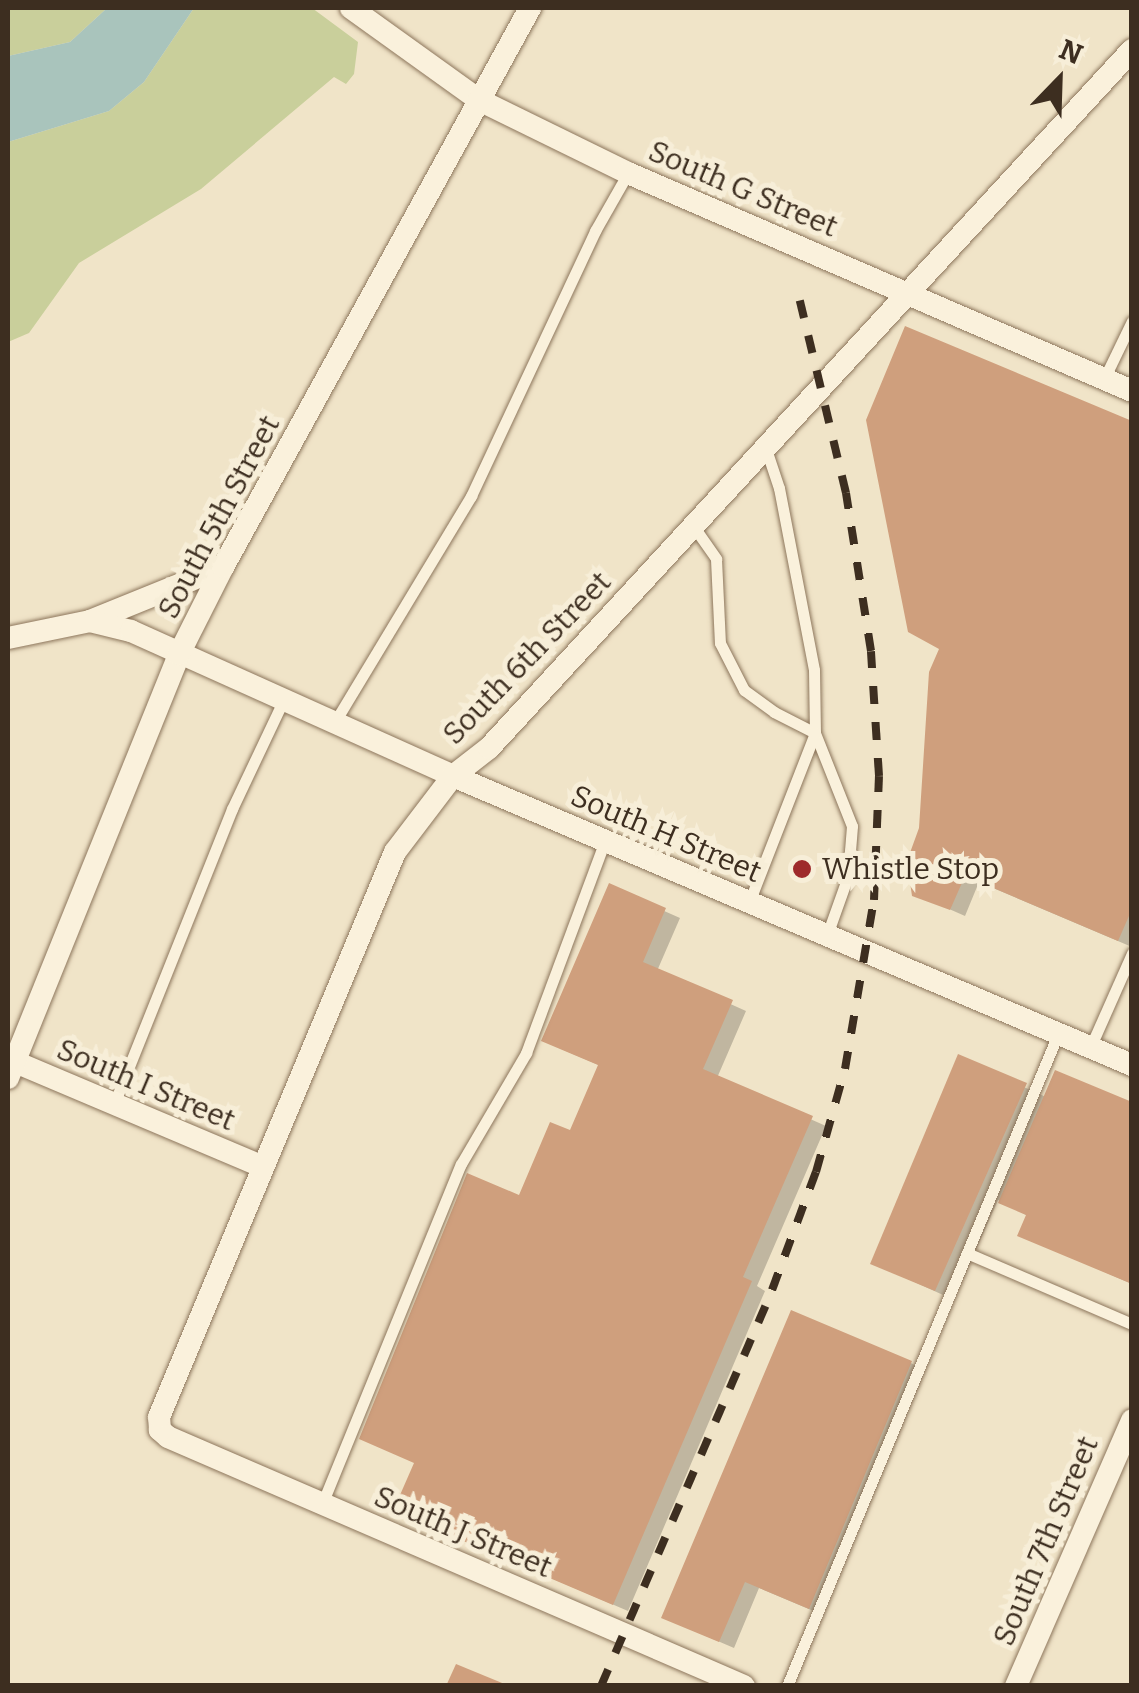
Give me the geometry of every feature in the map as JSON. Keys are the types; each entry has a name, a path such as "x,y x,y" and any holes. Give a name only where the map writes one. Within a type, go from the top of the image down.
{"street":[{"name":"South G Street","path":"351,8 479,100 628,173 1132,391"},
{"name":"South 5th Street","path":"10,1066 180,654 222,567 530,8"},
{"name":"South 6th Street","path":"160,1430 166,1392 395,852 454,776 489,748 1132,50"},
{"path":"8,638 90,620 222,567"},
{"name":"South H Street","path":"90,620 131,631 454,776 1132,1065"},
{"name":"South I Street","path":"10,1066 114,1104 261,1166"},
{"name":"South 7th Street","path":"1016,1686 1132,1420"},
{"name":"South J Street","path":"160,1430 744,1686"}],"lane":[{"path":"336,720 471,496 595,231 628,173"},
{"path":"1104,379 1132,321"},
{"path":"766,449 778,488 814,670 816,733 852,826 848,876 826,935"},
{"path":"694,526 716,559 720,643 744,690 816,733"},
{"path":"114,1104 232,809 284,699"},
{"path":"748,902 816,733"},
{"path":"322,1504 461,1164 526,1054 606,841"},
{"path":"1090,1048 1132,953"},
{"path":"787,1686 1058,1034"},
{"path":"967,1253 1132,1324"}],"green space":[{"path":"8,8 107,8 70,42 8,56"},
{"path":"194,8 312,8 358,42 354,74 346,84 334,77 201,189 79,263 29,333 8,342 8,142 109,111 144,82"}],"water":[{"path":"107,8 194,8 144,82 109,111 8,142 8,56 70,42"}],"building":[{"path":"905,326 1132,421 1132,909 1118,941 965,876 950,910 912,896 907,861 919,828 929,672 939,649 908,632 866,420"},
{"path":"609,883 666,908 643,962 733,1000 703,1069 813,1116 743,1277 752,1281 613,1605 393,1511 414,1463 359,1439 467,1173 519,1195 550,1122 570,1130 598,1065 541,1041"},
{"path":"958,1054 1027,1083 935,1291 870,1264"},
{"path":"1055,1070 1132,1102 1132,1284 1017,1236 1026,1215 998,1203"},
{"path":"791,1310 912,1361 809,1609 745,1582 719,1642 661,1618"},
{"path":"456,1664 507,1685 507,1686 446,1686"}],"railway":[{"path":"601,1686 772,1290 816,1172 845,1069 874,900 879,776 871,651 846,493 797,289"}],"place":[{"name":"Whistle Stop","path":"802,869"}]}
